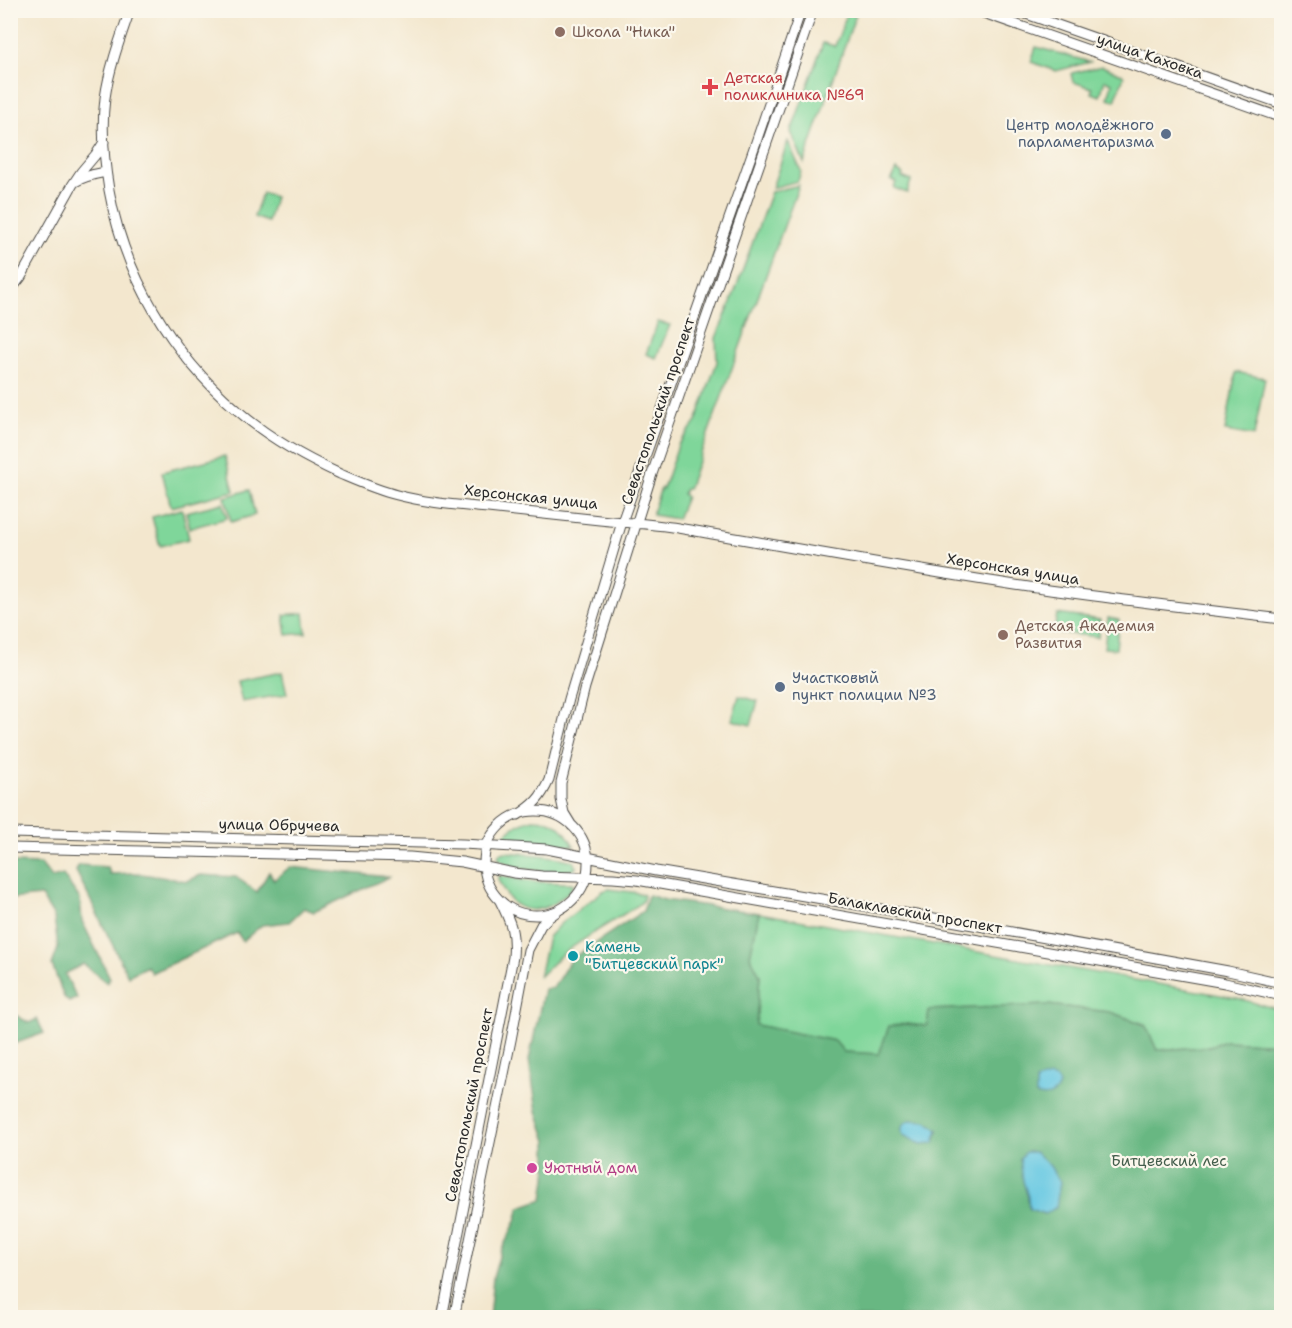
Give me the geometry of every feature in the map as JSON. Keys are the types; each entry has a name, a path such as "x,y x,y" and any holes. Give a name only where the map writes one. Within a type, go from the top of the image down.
{"main road":[{"name":"Херсонская улица","path":"130,10 105,98 104,142 106,172 112,204 125,250 135,274 162,322 185,356 218,392 241,414 272,437 328,468 367,486 399,496 478,507 674,527 1036,588 1281,619"},
{"name":"Севастопольский проспект","path":"488,845 490,839 502,825 536,803 549,780 569,699 622,522 801,10"},
{"name":"Севастопольский проспект","path":"587,856 579,836 564,813 561,800 561,783 565,764 585,687 636,523 813,10"},
{"name":"улица Каховка","path":"975,10 1281,118"},
{"name":"улица Каховка","path":"1015,10 1281,104"},
{"path":"10,291 21,277 73,184 104,142"},
{"path":"73,184 80,179 106,172"},
{"path":"518,815 528,812 550,812 572,826"},
{"name":"улица Обручева","path":"10,833 488,845 547,849"},
{"path":"486,868 488,845"},
{"name":"улица Обручева","path":"10,848 410,857 462,862 542,876"},
{"name":"Балаклавский проспект","path":"547,849 656,871 1228,971 1281,983"},
{"path":"587,856 588,877"},
{"name":"Севастопольский проспект","path":"442,1317 513,957 512,927 491,885 486,868"},
{"name":"Балаклавский проспект","path":"542,876 637,880 1214,981 1281,996"},
{"name":"Севастопольский проспект","path":"454,1317 528,950 542,925 577,895 588,877"},
{"path":"500,901 523,914 543,915 559,910"}],"green space":[{"path":"848,11 857,11 804,163 791,132 823,43 835,46"},
{"path":"1036,47 1090,62 1056,71 1031,62"},
{"path":"1102,66 1124,76 1115,101 1108,98 1112,83 1105,80 1100,96 1092,93 1092,88 1073,82 1072,73"},
{"path":"788,141 801,171 798,181 772,188"},
{"path":"896,170 903,174 902,177 911,181 907,193 894,188 896,182 891,180"},
{"path":"799,185 688,489 685,489 683,494 686,497 677,519 653,515 678,445 696,422 717,362 716,338 771,192"},
{"path":"262,193 275,197 268,222 254,217"},
{"path":"658,322 670,325 656,358 646,354"},
{"path":"1236,372 1265,378 1254,436 1225,431"},
{"path":"225,456 234,491 171,507 162,472"},
{"path":"249,490 255,515 231,522 225,497"},
{"path":"223,503 227,518 190,528 186,512"},
{"path":"182,509 189,539 160,546 152,517"},
{"path":"304,613 306,633 287,635 284,615"},
{"path":"1057,614 1100,620 1098,637 1054,632"},
{"path":"1108,618 1119,620 1116,649 1104,648"},
{"path":"282,672 287,694 242,702 237,681"},
{"path":"739,696 758,701 751,725 732,720"},
{"path":"533,819 541,819 558,825 574,846 504,839 504,835 514,827"},
{"path":"505,852 561,858 573,861 576,867 574,870 556,871 523,869 498,858 499,854"},
{"path":"11,863 41,864 52,878 63,875 80,899 82,921 110,978 107,983 83,964 65,974 77,998 69,1002 64,997 52,965 58,948 54,917 41,896 11,899"},
{"path":"79,865 108,867 110,874 135,873 187,881 201,875 236,877 257,892 269,872 274,880 290,867 389,877 314,912 304,908 289,922 262,925 243,941 237,933 151,973 147,966 128,976 76,871"},
{"path":"500,876 534,882 572,883 574,885 555,902 531,910 515,904 510,899 498,880"},
{"path":"609,889 639,893 644,895 643,901 562,954 539,977 548,937 560,924 603,891"},
{"name":"Битцевский лес","path":"648,895 665,900 759,913 750,956 760,975 756,1025 835,1041 844,1052 879,1054 889,1026 905,1024 927,1026 929,1010 1048,1005 1110,1012 1145,1025 1157,1050 1206,1047 1226,1041 1281,1045 1281,1317 489,1318 493,1278 500,1253 516,1221 520,1207 543,1199 547,1171 547,1141 537,1111 529,1060 544,989 553,988 571,959 643,911","holes":["938,1130 936,1139 921,1144 906,1136","1020,1158 1056,1207 1045,1214 1029,1209"]},
{"path":"759,913 1237,998 1281,1010 1281,1045 1226,1041 1206,1047 1157,1050 1145,1024 1110,1012 1048,1005 930,1010 927,1026 905,1024 879,1054 843,1052 835,1041 756,1025 760,975 750,956"},
{"path":"10,1012 29,1023 37,1019 44,1033 11,1045"}],"water":[{"path":"1050,1077 1056,1079 1059,1085 1056,1092 1043,1097 1036,1095 1036,1081"},
{"path":"909,1120 927,1121 938,1130 934,1143 921,1144 903,1135 903,1126"},
{"path":"1025,1152 1035,1152 1050,1166 1060,1182 1056,1207 1046,1214 1029,1209 1020,1158"}],"place":[{"name":"Школа \"Ника\"","path":"560,32"},
{"name":"Детская поликлиника №69","path":"710,87"},
{"name":"Центр молодёжного парламентаризма","path":"1166,134"},
{"name":"Детская Академия Развития","path":"1003,635"},
{"name":"Участковый пункт полиции №3","path":"780,687"},
{"name":"Камень \"Битцевский парк\"","path":"573,956"},
{"name":"Уютный дом","path":"532,1168"}]}
